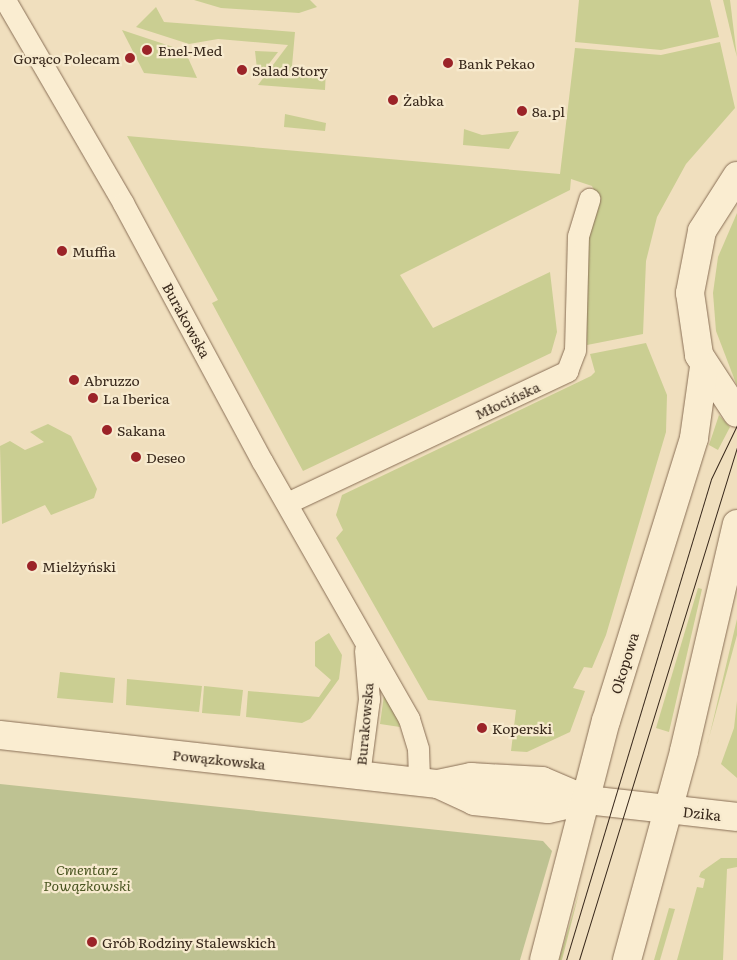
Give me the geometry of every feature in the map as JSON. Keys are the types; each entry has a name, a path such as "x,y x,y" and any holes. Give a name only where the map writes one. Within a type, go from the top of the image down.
{"main road":[{"path":"737,176 708,219 692,268 691,318 704,367 737,413"},
{"name":"Okopowa","path":"544,960 606,721 694,438 704,367"},
{"path":"627,960 668,809 737,524"},
{"name":"Powązkowska","path":"0,735 428,783 474,801 519,806 548,808 587,800 668,809"},
{"name":"Dzika","path":"668,809 737,817"}],"street":[{"name":"Burakowska","path":"5,0 123,203 364,642 409,718 428,783"},
{"name":"Młocińska","path":"288,503 567,371 576,350 577,242 589,199"},
{"name":"Burakowska","path":"359,775 369,699 364,642"}],"green space":[{"path":"194,0 310,0 317,7 299,13 221,8"},
{"path":"579,0 710,0 719,37 661,50 575,42"},
{"path":"723,0 730,0 737,57 734,46"},
{"path":"156,7 164,22 295,32 292,66 326,69 325,90 258,85 288,45 218,39 189,44 136,27"},
{"path":"122,30 185,51 197,78 144,73"},
{"path":"720,42 735,108 686,164 657,217 646,261 643,334 587,345 586,244 599,201 592,186 571,179 570,190 400,275 433,328 550,272 557,332 551,353 303,471 212,303 218,300 127,136 560,174 575,48 661,55"},
{"path":"255,51 278,52 258,78"},
{"path":"285,114 326,123 325,131 284,127"},
{"path":"464,129 482,135 519,131 509,149 463,145"},
{"path":"737,213 737,386 716,331 713,293 718,257"},
{"path":"646,343 667,395 666,432 606,635 592,668 584,667 573,688 585,691 570,732 527,752 511,751 516,710 428,700 336,538 343,530 336,515 342,495 591,376 595,372 590,354"},
{"path":"719,415 730,427 718,450 709,445"},
{"path":"48,424 71,436 97,489 94,498 51,515 45,505 2,524 0,446 10,441 25,450 44,442 30,432"},
{"path":"698,588 702,589 669,732 656,728"},
{"path":"737,619 737,635 709,737"},
{"path":"329,633 342,655 339,679 310,719 302,723 246,717 248,691 319,697 331,680 315,666 315,642"},
{"path":"60,672 115,678 113,703 57,698"},
{"path":"127,679 202,686 199,712 126,705"},
{"path":"204,686 243,690 240,716 202,713"},
{"path":"384,695 397,717 400,727 380,724"},
{"path":"737,701 737,778 721,764 734,728"},
{"name":"Cmentarz Powązkowski","path":"0,784 543,841 552,851 520,960 0,960"},
{"path":"721,858 737,858 737,867 727,869 723,960 677,960 697,887 703,888 705,879 699,877 701,872"},
{"path":"580,890 562,960 559,960"},
{"path":"669,908 675,909 660,960 654,960"}],"tram line":[{"path":"566,960 711,479 737,425"},
{"path":"579,960 737,447"}],"place":[{"name":"Enel-Med","path":"147,50"},
{"name":"Gorąco Polecam","path":"130,58"},
{"name":"Bank Pekao","path":"448,63"},
{"name":"Salad Story","path":"242,70"},
{"name":"Żabka","path":"393,100"},
{"name":"8a.pl","path":"522,111"},
{"name":"Muffia","path":"62,251"},
{"name":"Abruzzo","path":"74,380"},
{"name":"La Iberica","path":"93,398"},
{"name":"Sakana","path":"107,430"},
{"name":"Deseo","path":"136,457"},
{"name":"Mielżyński","path":"32,566"},
{"name":"Koperski","path":"482,728"},
{"name":"Grób Rodziny Stalewskich","path":"92,942"}]}
